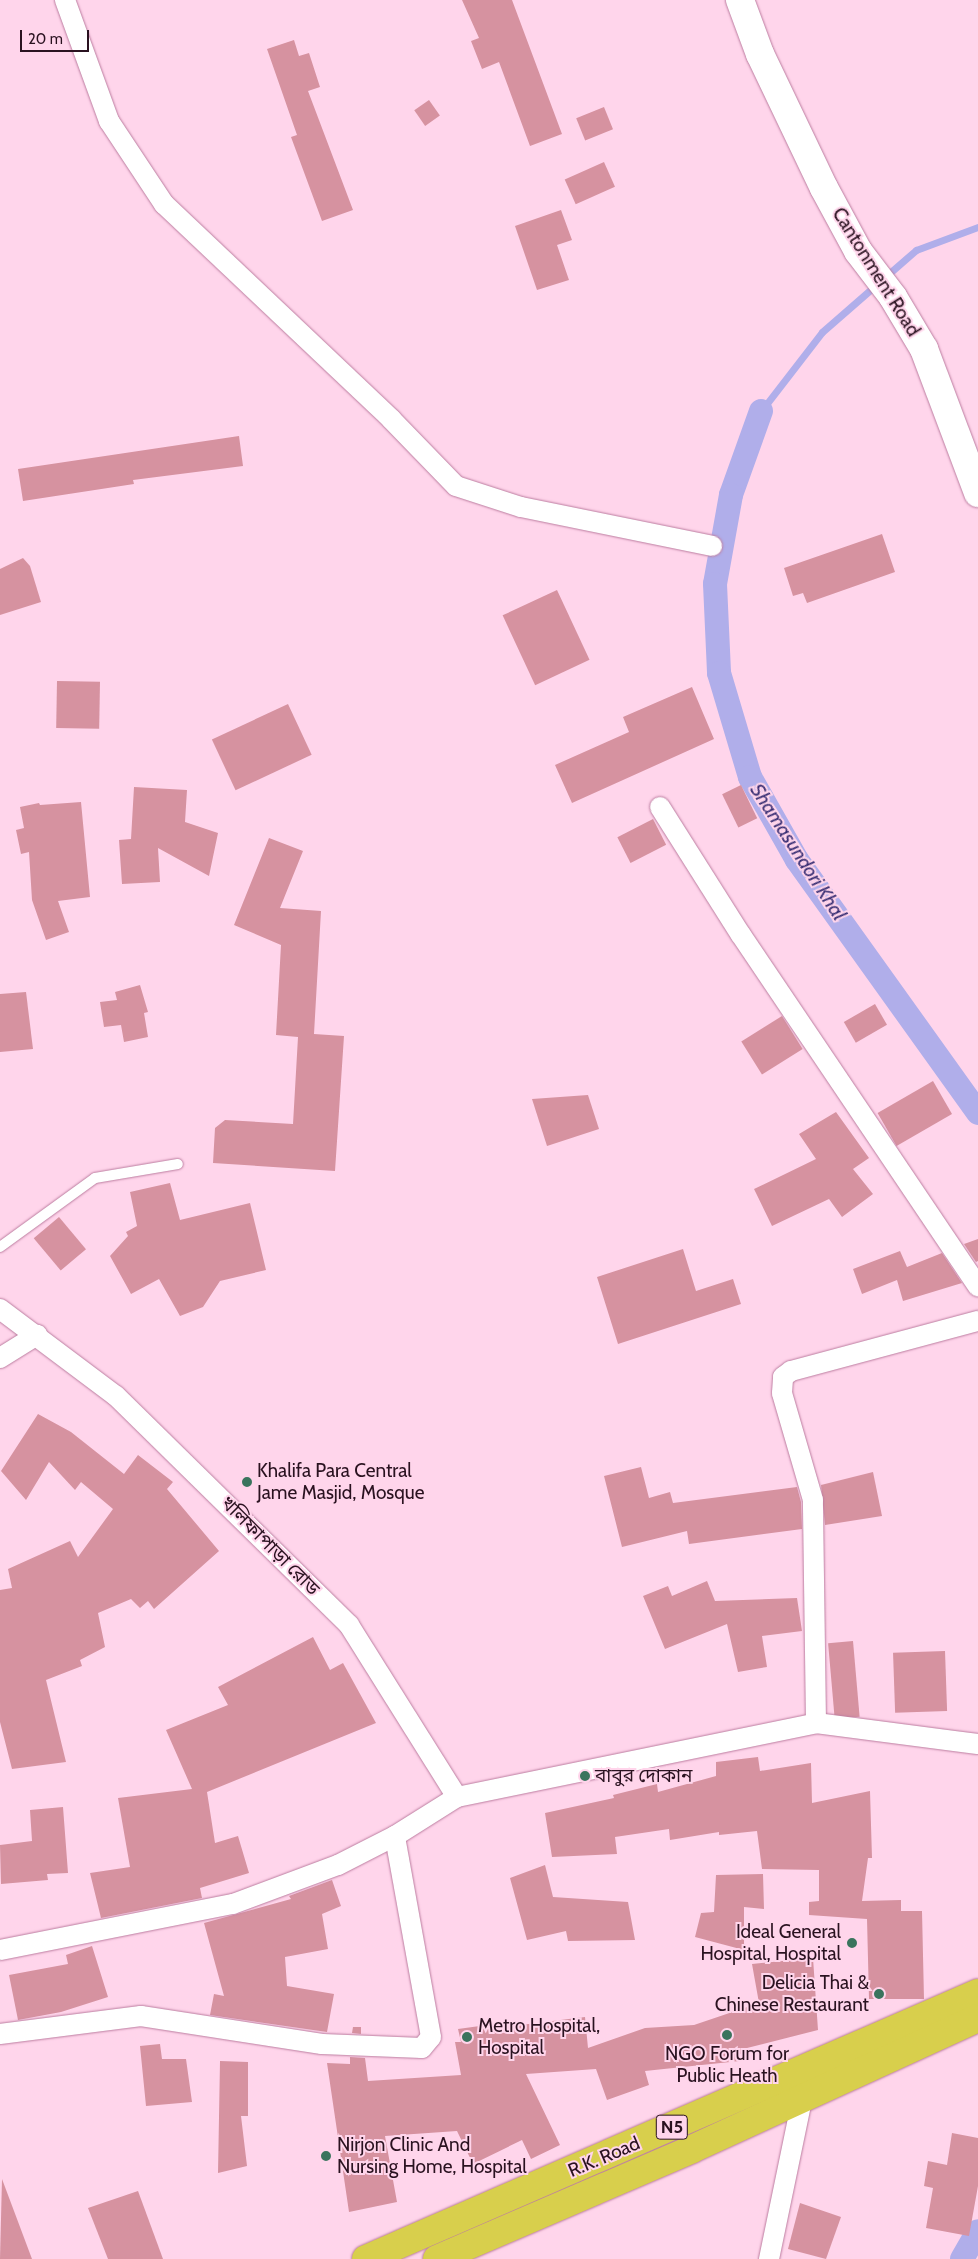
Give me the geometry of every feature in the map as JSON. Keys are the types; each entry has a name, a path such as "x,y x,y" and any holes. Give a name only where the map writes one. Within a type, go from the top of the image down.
{"highway":[{"name":"R.K. Road","path":"366,2259 978,1993"},
{"name":"R.K. Road","path":"437,2259 802,2100 978,2018"}],"street":[{"path":"65,0 109,121 164,204 391,419 456,486 521,507 712,546"},
{"name":"Cantonment Road","path":"740,0 760,54 858,251 893,297 924,349 978,493"},
{"path":"660,807 741,936 978,1286"},
{"name":"খলিফাপাড়া রোড","path":"0,1310 116,1396 349,1624 457,1797"},
{"path":"816,1722 813,1500 782,1393 783,1377 791,1371 978,1321"},
{"path":"0,1358 37,1336"},
{"path":"0,1950 233,1904 338,1866 395,1836 457,1797 816,1722 978,1744"},
{"path":"0,2034 141,2016 322,2044 422,2048 431,2037 395,1836"},
{"path":"769,2259 802,2100"}],"lane":[{"path":"0,1247 95,1178 178,1164"}],"building":[{"path":"462,0 512,0 562,134 530,146 499,62 482,69 471,41 479,38"},
{"path":"294,40 299,56 309,53 320,87 308,91 353,210 322,221 291,137 297,135 267,49"},
{"path":"429,100 440,116 425,126 414,110"},
{"path":"604,107 613,129 585,140 576,118"},
{"path":"604,162 615,187 576,204 565,179"},
{"path":"561,210 572,240 557,245 569,280 537,290 515,226"},
{"path":"239,436 243,466 133,480 134,484 23,501 18,469"},
{"path":"882,534 895,572 807,603 803,593 793,596 784,568"},
{"path":"23,558 30,566 41,602 0,615 0,569"},
{"path":"557,590 590,660 535,685 503,615"},
{"path":"57,681 100,682 99,729 56,728"},
{"path":"692,687 714,739 572,803 555,765 629,732 623,717"},
{"path":"288,704 312,755 236,790 212,739"},
{"path":"741,785 757,818 738,827 722,794"},
{"path":"134,787 187,790 185,822 218,833 209,876 158,848 160,882 122,884 119,840 131,839"},
{"path":"81,802 90,897 58,901 69,932 46,940 32,900 29,852 21,854 16,830 24,828 20,807 39,803 40,805"},
{"path":"653,819 666,845 631,863 617,837"},
{"path":"269,838 303,851 280,908 321,911 314,1034 344,1036 335,1171 213,1163 215,1128 225,1120 293,1124 298,1037 276,1035 281,945 234,925"},
{"path":"140,985 148,1012 144,1013 148,1037 124,1042 121,1025 104,1027 100,1002 117,1000 115,992"},
{"path":"26,992 33,1049 0,1052 0,994"},
{"path":"875,1004 887,1025 856,1043 844,1022"},
{"path":"782,1016 803,1049 762,1075 741,1041"},
{"path":"933,1081 952,1114 897,1146 878,1113"},
{"path":"588,1095 599,1129 547,1146 532,1099"},
{"path":"836,1112 869,1158 853,1169 873,1194 842,1217 829,1199 772,1226 754,1189 816,1159 799,1134"},
{"path":"170,1183 180,1220 250,1203 266,1270 220,1281 203,1307 180,1316 159,1279 131,1294 110,1256 128,1236 126,1232 137,1226 130,1192"},
{"path":"59,1217 86,1249 61,1270 34,1238"},
{"path":"978,1239 978,1261 976,1262 964,1244"},
{"path":"683,1249 696,1291 733,1279 741,1304 618,1344 597,1277"},
{"path":"900,1251 907,1267 942,1253 962,1283 903,1301 897,1280 862,1294 853,1269"},
{"path":"38,1414 71,1432 124,1474 138,1455 173,1482 167,1489 219,1551 154,1609 148,1601 140,1608 131,1599 98,1613 105,1647 80,1660 82,1666 46,1680 66,1762 12,1769 0,1722 0,1590 12,1588 8,1569 70,1541 78,1557 113,1509 81,1482 75,1490 49,1462 26,1500 1,1471"},
{"path":"641,1467 649,1498 670,1492 673,1503 797,1487 801,1502 802,1529 689,1544 687,1531 622,1547 604,1476"},
{"path":"873,1472 882,1516 825,1525 821,1485"},
{"path":"707,1581 715,1601 797,1598 802,1631 762,1636 767,1667 738,1672 727,1624 665,1649 643,1596 668,1586 672,1596"},
{"path":"313,1637 330,1670 343,1663 376,1723 207,1792 215,1843 238,1836 249,1873 200,1888 202,1898 101,1918 90,1873 130,1867 118,1798 192,1789 166,1730 228,1705 218,1687"},
{"path":"853,1641 860,1717 835,1719 828,1643"},
{"path":"945,1651 947,1711 895,1713 893,1653"},
{"path":"758,1757 760,1771 811,1763 812,1803 870,1791 872,1858 868,1858 862,1901 901,1900 901,1911 922,1911 924,1999 869,1999 867,1919 809,1915 809,1902 819,1901 819,1870 762,1869 757,1831 719,1835 719,1832 670,1840 669,1829 615,1837 617,1854 552,1857 545,1813 614,1798 613,1795 657,1784 658,1792 716,1776 716,1762"},
{"path":"63,1807 68,1873 47,1874 48,1880 1,1884 0,1845 32,1841 30,1810"},
{"path":"545,1865 553,1897 628,1902 635,1940 568,1941 566,1931 527,1940 510,1878"},
{"path":"763,1874 764,1909 744,1907 744,1950 695,1937 701,1913 714,1912 716,1875"},
{"path":"332,1880 341,1906 322,1914 328,1949 285,1957 287,1986 334,1994 327,2032 210,2015 214,1994 224,1996 204,1923 291,1899 289,1896"},
{"path":"92,1946 108,1997 61,2012 18,2020 9,1975 68,1964 66,1955"},
{"path":"813,1958 818,2030 747,2048 749,2060 645,2071 649,2085 607,2100 596,2069 526,2074 560,2145 531,2159 522,2140 473,2164 457,2131 385,2136 397,2202 349,2212 327,2063 350,2064 350,2057 365,2058 368,2081 461,2075 455,2042 461,2042 458,2029 487,2025 487,2029 585,2017 588,2048 645,2028 694,2025 759,2003 752,1964"},
{"path":"353,2027 361,2027 361,2034 352,2033"},
{"path":"160,2044 162,2059 186,2059 192,2102 146,2106 140,2046"},
{"path":"220,2061 248,2062 248,2116 241,2116 247,2166 218,2173"},
{"path":"952,2133 978,2138 978,2186 969,2236 926,2228 933,2188 924,2186 928,2161 947,2165"},
{"path":"2,2179 32,2259 0,2259"},
{"path":"138,2191 163,2259 108,2259 88,2208"},
{"path":"800,2203 841,2217 826,2259 788,2249"}],"waterway":[{"path":"885,277 916,250 978,227"},
{"path":"761,411 822,332 877,284"},
{"name":"Shamasundori Khal","path":"761,411 731,495 715,584 719,673 750,777 797,860 978,1113"},
{"name":"Shamasundori Khal","path":"962,2259 978,2231"}],"place":[{"name":"Khalifa Para Central Jame Masjid, Mosque","path":"247,1482"},
{"name":"বাবুর দোকান","path":"585,1776"},
{"name":"Ideal General Hospital, Hospital","path":"852,1943"},
{"name":"Delicia Thai & Chinese Restaurant","path":"879,1994"},
{"name":"NGO Forum for Public Heath","path":"727,2035"},
{"name":"Metro Hospital, Hospital","path":"467,2037"},
{"name":"Nirjon Clinic And Nursing Home, Hospital","path":"326,2156"}]}
